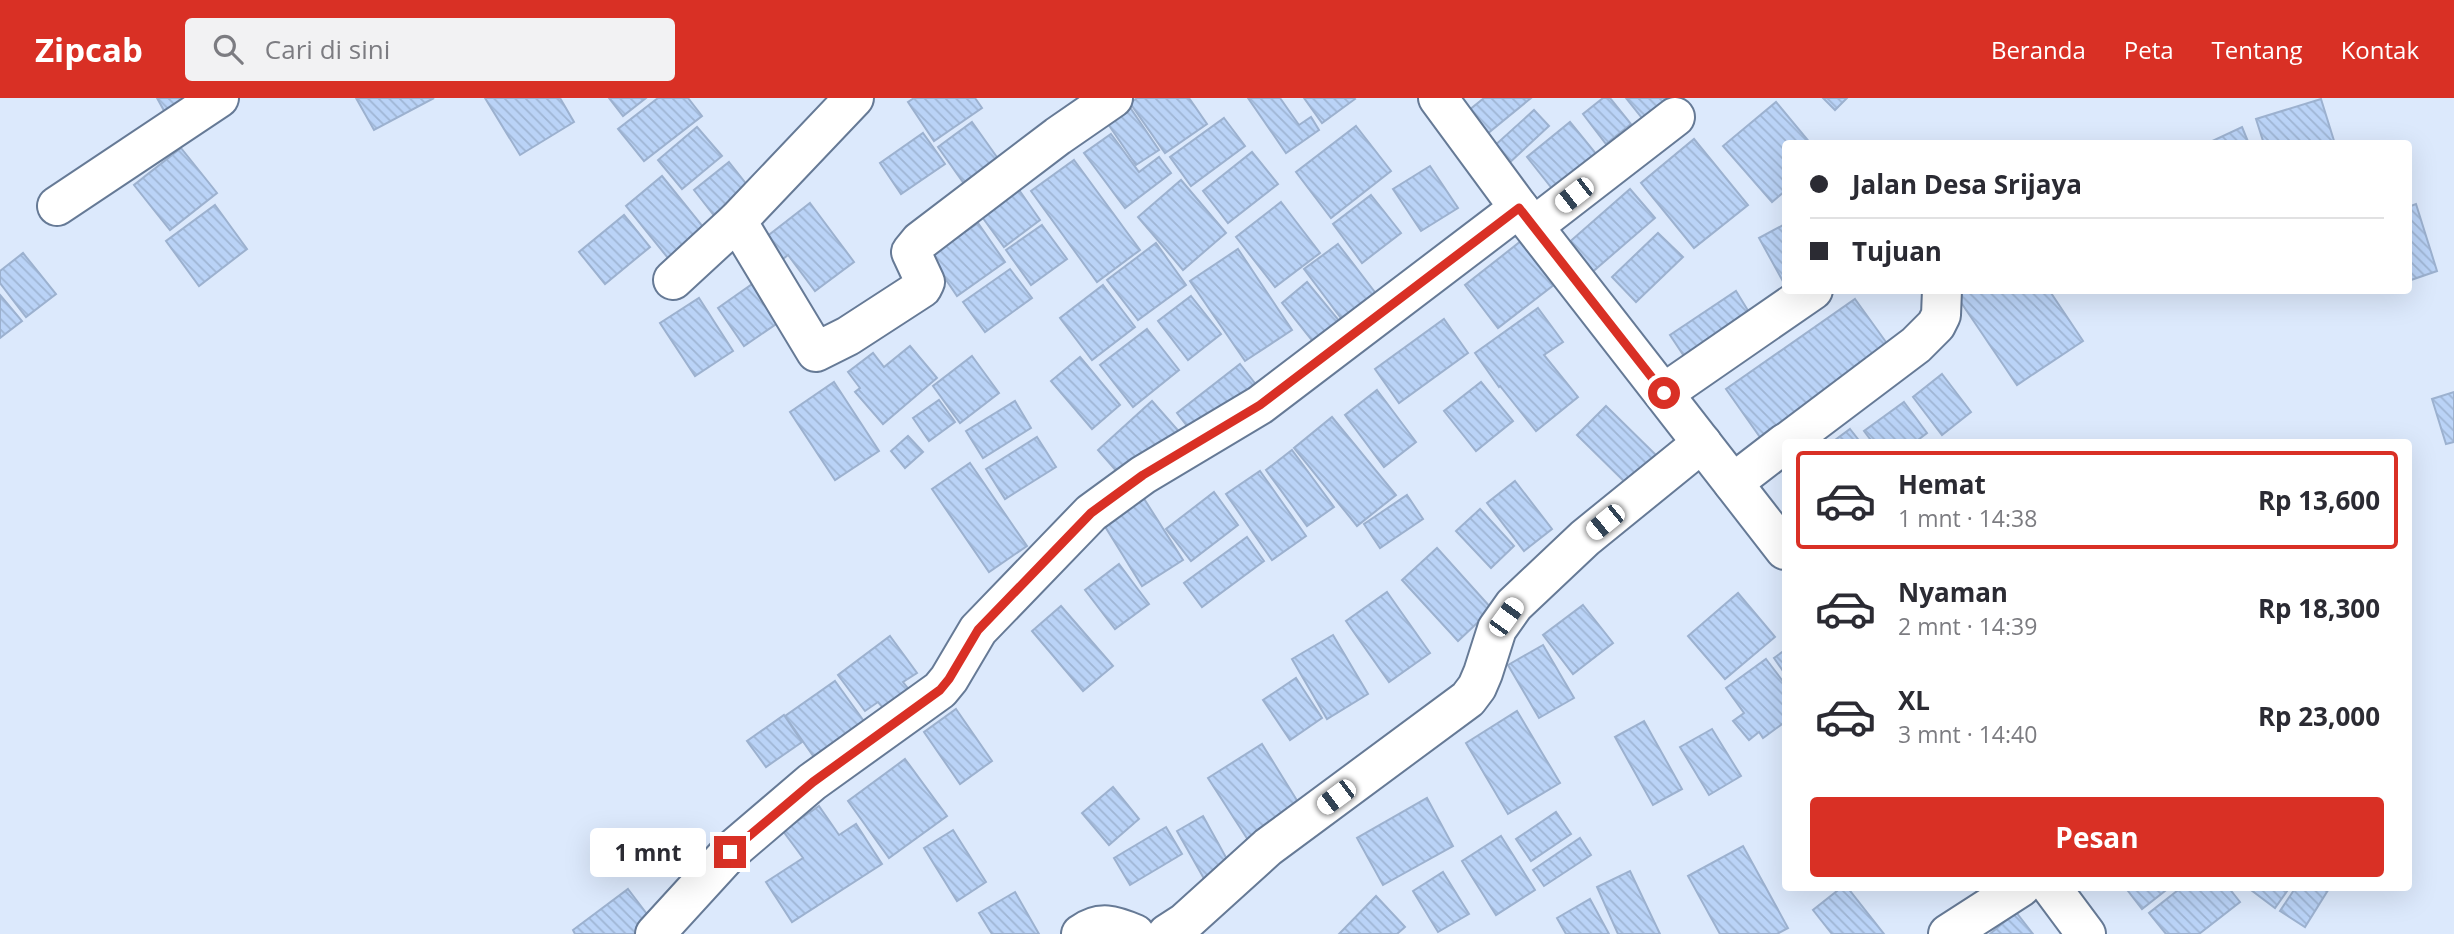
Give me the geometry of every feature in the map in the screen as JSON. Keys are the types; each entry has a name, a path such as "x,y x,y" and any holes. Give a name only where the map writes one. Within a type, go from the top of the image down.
{"street":[{"path":"57,206 219,98"},
{"path":"673,280 737,221 854,98"},
{"path":"737,221 816,352 848,336 922,288 925,282 912,252 920,241 1058,136 1113,98"},
{"path":"1438,98 1782,546"},
{"path":"655,934 730,852 813,782 940,690 986,620 1091,513 1143,475 1260,405 1527,217 1675,117"},
{"path":"1664,393 1807,294"},
{"path":"1790,439 1916,345 1936,325 1941,315 1942,294"},
{"path":"1167,934 1184,923 1268,847 1468,699 1483,673 1497,629 1514,605 1586,538 1702,443"},
{"path":"1733,482 1782,445"},
{"path":"1948,934 2015,891"},
{"path":"2054,891 2087,934"},
{"path":"1081,934 1093,926 1106,924 1135,934"}],"building":[{"path":"157,98 195,98 167,116"},
{"path":"356,98 434,98 374,130"},
{"path":"485,98 560,98 574,122 520,155"},
{"path":"609,98 646,98 623,116"},
{"path":"658,98 688,98 702,116 644,161 618,129"},
{"path":"914,98 975,98 982,108 934,141 908,102"},
{"path":"1137,98 1189,98 1207,124 1165,153 1130,103"},
{"path":"1248,98 1280,98 1299,125 1311,117 1319,130 1286,153"},
{"path":"1304,98 1354,98 1355,99 1322,123"},
{"path":"1484,98 1531,98 1487,134 1468,111"},
{"path":"1603,98 1610,98 1631,124 1606,144 1583,114"},
{"path":"1626,98 1668,98 1672,102 1646,123"},
{"path":"1823,98 1847,98 1835,110"},
{"path":"2321,99 2334,140 2263,140 2256,119"},
{"path":"1776,102 1808,140 1782,140 1782,194 1772,202 1723,146"},
{"path":"1127,103 1159,150 1136,165 1104,118"},
{"path":"1534,110 1549,126 1507,165 1492,148"},
{"path":"1224,118 1245,146 1191,186 1170,157"},
{"path":"972,122 1004,167 970,192 938,147"},
{"path":"1570,122 1606,166 1562,201 1527,157"},
{"path":"1356,126 1391,171 1331,218 1296,172"},
{"path":"697,127 722,156 682,189 658,160"},
{"path":"2242,127 2247,140 2214,140"},
{"path":"923,133 945,164 901,194 880,163"},
{"path":"1111,134 1139,172 1159,157 1171,173 1125,208 1084,153"},
{"path":"1694,139 1748,205 1694,248 1641,183"},
{"path":"181,148 217,193 170,230 134,185"},
{"path":"1252,152 1278,184 1228,223 1203,191"},
{"path":"1074,160 1140,250 1097,282 1031,191"},
{"path":"729,162 755,195 720,223 694,190"},
{"path":"1430,166 1458,208 1421,231 1393,189"},
{"path":"662,176 712,238 676,268 626,206"},
{"path":"1181,180 1226,233 1183,270 1138,217"},
{"path":"1017,187 1040,220 1004,247 980,214"},
{"path":"1630,189 1655,218 1590,274 1566,245"},
{"path":"1371,195 1401,233 1362,263 1333,224"},
{"path":"1281,202 1320,253 1275,287 1236,237"},
{"path":"810,203 854,262 815,291 788,255 773,267 756,245"},
{"path":"2416,204 2437,271 2412,280 2412,206"},
{"path":"215,205 247,249 199,286 166,241"},
{"path":"624,215 650,247 605,284 579,252"},
{"path":"978,223 1005,262 957,296 930,256"},
{"path":"1042,225 1067,259 1031,285 1006,250"},
{"path":"1782,226 1782,280 1759,238"},
{"path":"1658,233 1683,257 1636,302 1612,277"},
{"path":"1521,241 1555,284 1498,328 1465,285"},
{"path":"1156,243 1186,285 1138,320 1107,280"},
{"path":"1338,244 1384,304 1350,330 1304,269"},
{"path":"1238,249 1292,330 1245,361 1190,281"},
{"path":"23,253 56,294 26,317 0,283 0,271"},
{"path":"1010,269 1032,298 985,332 963,302"},
{"path":"758,280 785,318 744,346 718,308"},
{"path":"1307,282 1341,323 1315,344 1282,303"},
{"path":"1103,285 1135,327 1092,360 1060,318"},
{"path":"1736,291 1755,322 1690,365 1670,335"},
{"path":"2052,294 2083,341 2017,385 1956,295"},
{"path":"0,295 22,321 0,338"},
{"path":"1191,296 1221,334 1188,360 1158,321"},
{"path":"699,298 733,351 695,376 660,323"},
{"path":"1855,299 1896,356 1767,447 1726,389"},
{"path":"1538,308 1563,342 1544,355 1578,397 1536,431 1475,353"},
{"path":"1444,319 1468,353 1399,403 1375,369"},
{"path":"1147,329 1179,370 1133,407 1100,365"},
{"path":"910,346 937,378 883,424 855,392 860,388 848,372 873,353 884,367"},
{"path":"972,356 999,393 960,423 933,386"},
{"path":"1080,357 1120,405 1092,429 1051,381"},
{"path":"1240,364 1261,391 1198,440 1177,413"},
{"path":"1942,374 1971,412 1942,435 1913,397"},
{"path":"834,382 879,451 835,480 790,412"},
{"path":"1481,382 1513,421 1476,451 1444,411"},
{"path":"1377,390 1416,442 1384,467 1345,415"},
{"path":"2454,392 2454,442 2446,444 2432,399"},
{"path":"939,400 955,422 929,441 913,418"},
{"path":"1015,401 1031,428 983,458 966,431"},
{"path":"1152,401 1182,435 1127,483 1098,450"},
{"path":"1904,402 1927,433 1919,439 1870,439 1864,431"},
{"path":"1606,406 1662,461 1633,490 1577,435"},
{"path":"1332,417 1396,495 1357,526 1294,448"},
{"path":"1850,429 1858,439 1836,439"},
{"path":"908,436 923,452 905,468 891,451"},
{"path":"1037,437 1056,467 1005,499 986,469"},
{"path":"1292,450 1334,507 1307,526 1266,470"},
{"path":"970,463 1027,546 989,572 932,489"},
{"path":"1260,471 1306,536 1272,560 1226,494"},
{"path":"1515,481 1552,529 1524,551 1487,503"},
{"path":"1214,492 1238,525 1191,561 1166,529"},
{"path":"1141,494 1183,560 1142,586 1101,520"},
{"path":"1407,495 1423,519 1380,548 1364,524"},
{"path":"1480,509 1514,546 1491,568 1456,531"},
{"path":"1247,537 1264,561 1202,607 1184,583"},
{"path":"1437,548 1492,609 1458,641 1402,580"},
{"path":"1119,564 1149,604 1115,629 1085,590"},
{"path":"1387,592 1430,653 1389,682 1346,621"},
{"path":"1738,593 1775,637 1725,679 1688,636"},
{"path":"1583,605 1613,643 1573,674 1543,635"},
{"path":"1061,606 1113,666 1083,691 1032,631"},
{"path":"1333,635 1368,694 1327,719 1292,659"},
{"path":"890,636 917,673 903,682 914,696 889,715 878,702 865,711 838,675"},
{"path":"1543,645 1574,698 1539,718 1508,665"},
{"path":"1782,652 1782,670 1774,658"},
{"path":"1766,659 1782,680 1782,724 1763,738 1759,732 1749,740 1733,721 1744,713 1726,688"},
{"path":"1296,678 1322,718 1290,740 1263,700"},
{"path":"835,681 871,731 821,767 785,716"},
{"path":"956,709 992,761 960,784 924,732"},
{"path":"1517,711 1560,783 1508,814 1466,743"},
{"path":"784,715 802,742 766,767 747,741"},
{"path":"1644,721 1682,789 1653,805 1615,737"},
{"path":"1712,729 1741,776 1709,795 1680,747"},
{"path":"1262,744 1301,807 1248,840 1208,778"},
{"path":"905,759 947,816 889,858 848,801"},
{"path":"1113,787 1139,819 1109,845 1082,813"},
{"path":"1427,798 1453,846 1383,885 1357,838"},
{"path":"819,806 839,835 856,824 882,864 792,922 766,882 803,858 783,831"},
{"path":"1556,812 1571,834 1531,861 1516,839"},
{"path":"1203,816 1233,870 1207,884 1177,831"},
{"path":"1166,827 1182,854 1130,885 1114,858"},
{"path":"953,830 986,882 957,901 924,848"},
{"path":"1501,836 1535,890 1496,915 1462,861"},
{"path":"1580,838 1591,855 1544,886 1533,870"},
{"path":"1743,846 1788,928 1777,934 1720,934 1688,876"},
{"path":"1630,871 1660,934 1618,934 1597,887"},
{"path":"1443,872 1469,914 1438,932 1413,891"},
{"path":"628,889 653,922 638,934 575,934 573,930"},
{"path":"1837,891 1850,891 1884,934 1832,934 1813,910"},
{"path":"2128,891 2165,891 2142,909"},
{"path":"2177,891 2231,891 2240,902 2199,934 2166,934 2149,913"},
{"path":"2252,891 2287,891 2275,908"},
{"path":"2293,891 2328,891 2305,927 2280,911"},
{"path":"1015,892 1039,934 992,934 979,913"},
{"path":"1376,896 1405,927 1397,934 1339,934"},
{"path":"1590,899 1609,934 1566,934 1557,918"},
{"path":"2016,912 2033,934 1990,934"}],"route":[{"path":"730,852 813,782 940,690 978,630 994,611 1091,513 1143,475 1260,405 1519,208 1664,393"}]}
